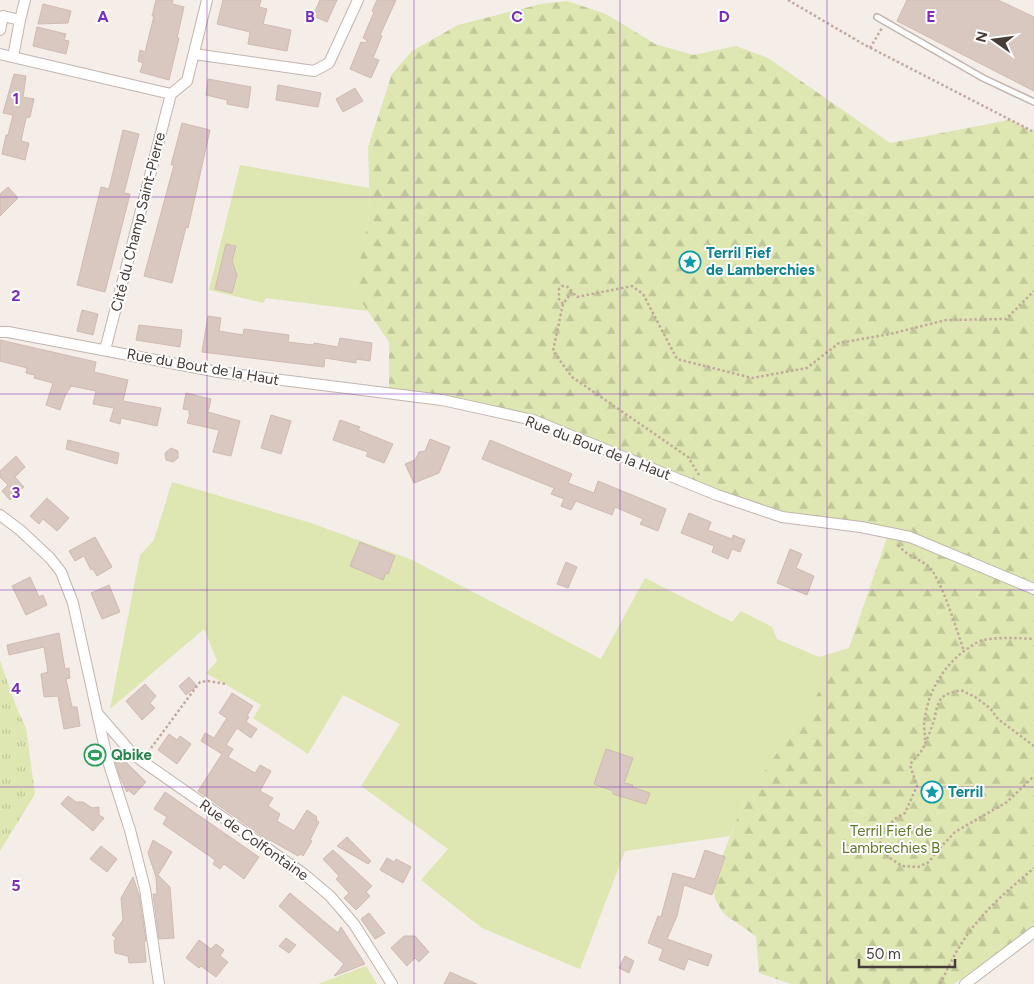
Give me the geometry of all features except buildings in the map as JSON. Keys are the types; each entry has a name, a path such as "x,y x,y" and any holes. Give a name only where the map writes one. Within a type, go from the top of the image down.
{"street":[{"path":"13,56 25,0"},
{"path":"0,54 171,94 187,81 207,0"},
{"path":"194,54 314,71 329,63 358,0"},
{"path":"0,30 2,16 20,20"},
{"name":"Cité du Champ Saint-Pierre","path":"105,350 171,94"},
{"name":"Rue du Bout de la Haut","path":"0,332 218,372 442,400 533,420 718,495 782,517 889,532 910,537 1034,589"},
{"path":"0,515 20,530 50,558 61,572 73,603 107,758 130,830 145,888 159,984"},
{"name":"Rue de Colfontaine","path":"98,713 142,761 304,874 330,896 354,924 392,984"},
{"path":"965,984 1034,932"}],"lane":[{"path":"877,17 983,78 1034,102"}],"path":[{"path":"788,0 870,48 1034,132"},
{"path":"870,48 885,22"},
{"path":"563,304 559,299 562,286 568,288 577,297 632,286 643,294 677,359 752,378 807,368 840,343 890,334 946,320 1006,319 1034,291"},
{"path":"572,292 563,304 553,351 572,377 688,457 693,464"},
{"path":"889,532 903,551 927,565 936,577 964,651"},
{"path":"925,744 924,718 930,697 938,680 949,664 981,640 1034,638"},
{"path":"142,761 200,682 208,681 226,684"},
{"path":"1034,746 998,719 990,708 975,697 961,690 945,695 935,708 935,716 925,744 920,754 914,758 910,765 917,786 905,813 896,818 883,831 880,842 884,852 902,866 918,867 929,862 956,832 1007,802 1034,776"},
{"path":"940,984 959,947 972,928 1005,892 1034,868"}],"green space":[{"name":"Terril Fief de Lambrechies B","path":"567,1 606,14 655,44 693,55 736,46 768,58 890,143 1009,120 1034,132 1034,928 954,984 791,984 759,973 756,936 724,914 715,899 712,883 744,801 849,648 889,532 782,517 533,420 389,394 389,342 354,291 370,212 368,147 392,74 412,51 458,25 541,4"},
{"path":"240,165 369,188 370,212 355,290 368,311 266,298 263,303 209,290"},
{"path":"172,482 311,523 410,559 601,659 645,578 732,622 741,611 772,627 777,639 819,657 849,648 744,801 730,836 625,851 580,969 482,928 421,880 448,849 361,786 400,724 343,695 308,754 253,718 261,705 206,673 217,661 204,629 110,709 140,555 154,540"},
{"path":"0,661 26,728 35,794 0,851"},
{"path":"366,966 377,984 318,984"}],"place":[{"name":"Terril Fief de Lamberchies","path":"690,262"},
{"name":"Qbike","path":"95,755"},
{"name":"Terril","path":"932,792"}]}
